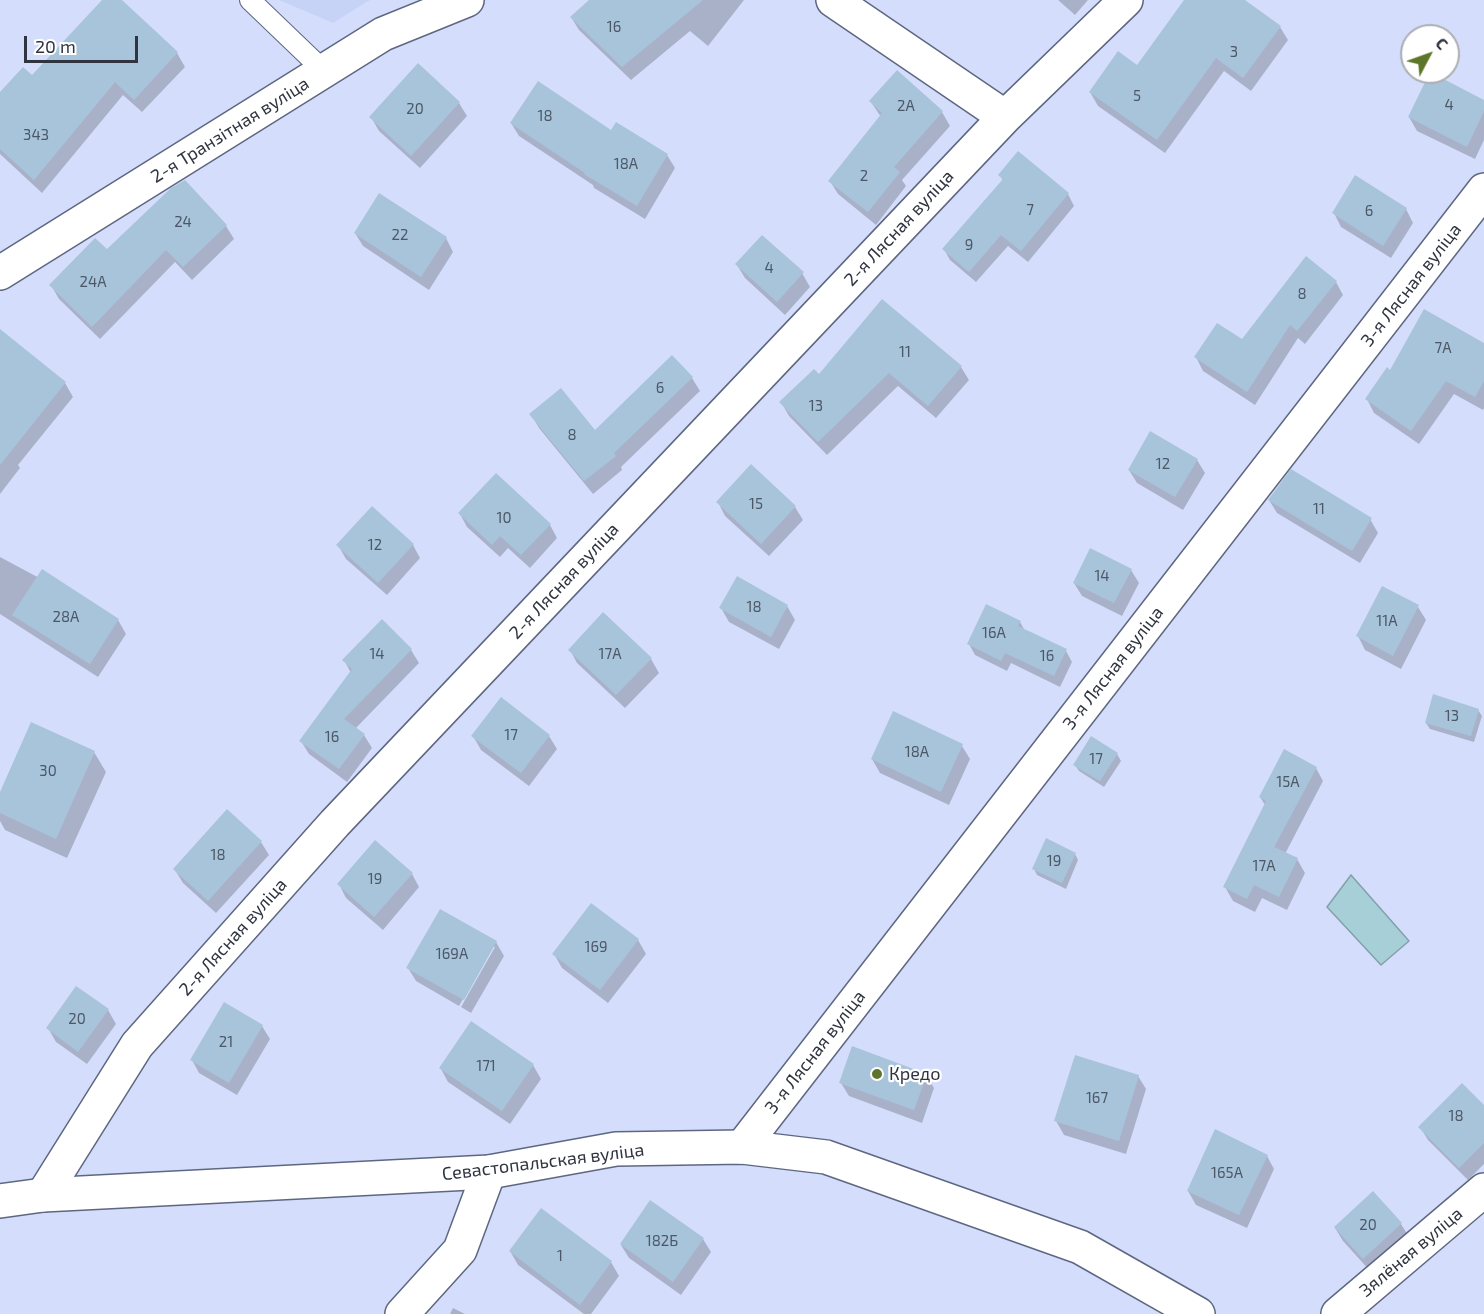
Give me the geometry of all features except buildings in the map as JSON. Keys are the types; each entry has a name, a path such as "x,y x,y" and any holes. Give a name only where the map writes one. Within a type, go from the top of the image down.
{"street":[{"name":"2-я Транзітная вуліца","path":"0,273 383,34 467,0"},
{"path":"832,0 1005,117"},
{"name":"2-я Лясная вуліца","path":"43,1196 136,1045 335,823 1005,117 1126,0"},
{"name":"3-я Лясная вуліца","path":"742,1147 1484,190"},
{"name":"Севастопальская вуліца","path":"0,1201 43,1196 489,1172 616,1149 742,1147 826,1157 1080,1246 1198,1314"},
{"path":"402,1314 460,1251 489,1172"},
{"name":"Зялёная вуліца","path":"1338,1314 1484,1190"}],"lane":[{"path":"250,0 324,71"}],"shaded area":[{"path":"279,0 370,0 333,23"},
{"path":"1351,875 1409,941 1381,965 1327,907"}],"place":[{"name":"Кредо","path":"877,1074"}]}
